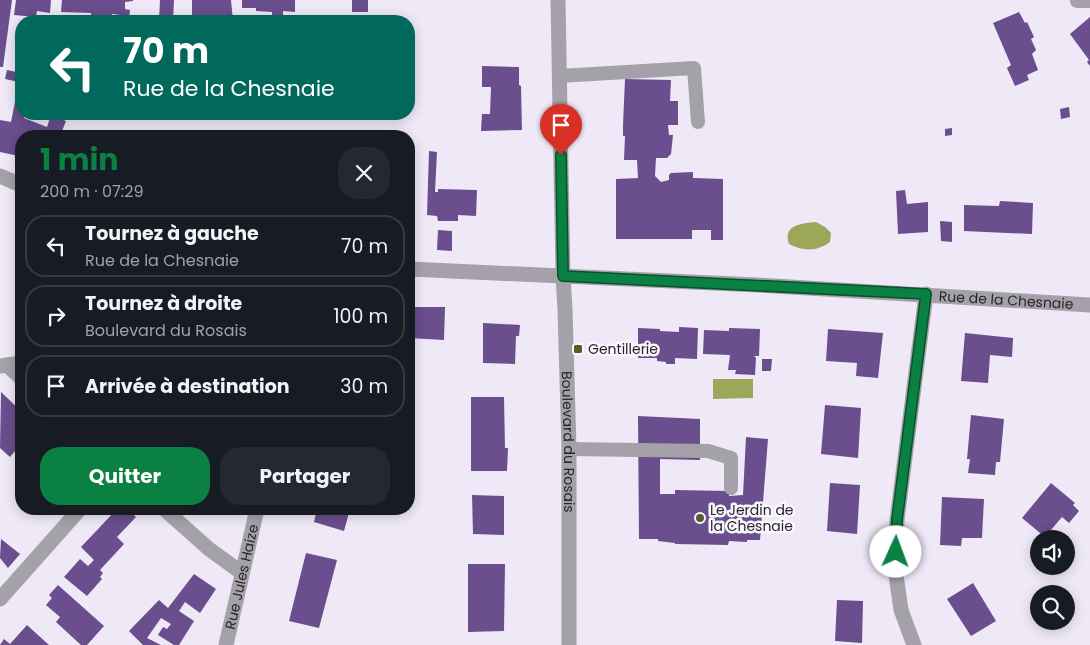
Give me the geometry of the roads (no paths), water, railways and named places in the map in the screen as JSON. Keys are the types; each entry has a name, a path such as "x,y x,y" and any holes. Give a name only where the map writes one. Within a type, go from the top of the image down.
{"street":[{"name":"Boulevard du Rosais","path":"558,0 563,276 569,449 569,645"},
{"path":"0,176 15,182"},
{"name":"Rue de la Chesnaie","path":"415,269 926,294 1090,305"},
{"path":"914,645 900,610 895,568 897,520 926,294"},
{"path":"0,599 75,515"},
{"path":"171,515 209,549 242,573"},
{"name":"Rue Jules Haize","path":"226,645 256,515"}],"lane":[{"path":"559,76 694,68 698,122"},
{"path":"569,449 708,451 731,458 731,488"}],"place":[{"name":"Gentillerie","path":"578,349"},
{"name":"Le Jerdin de la Chesnaie","path":"700,518"}]}
